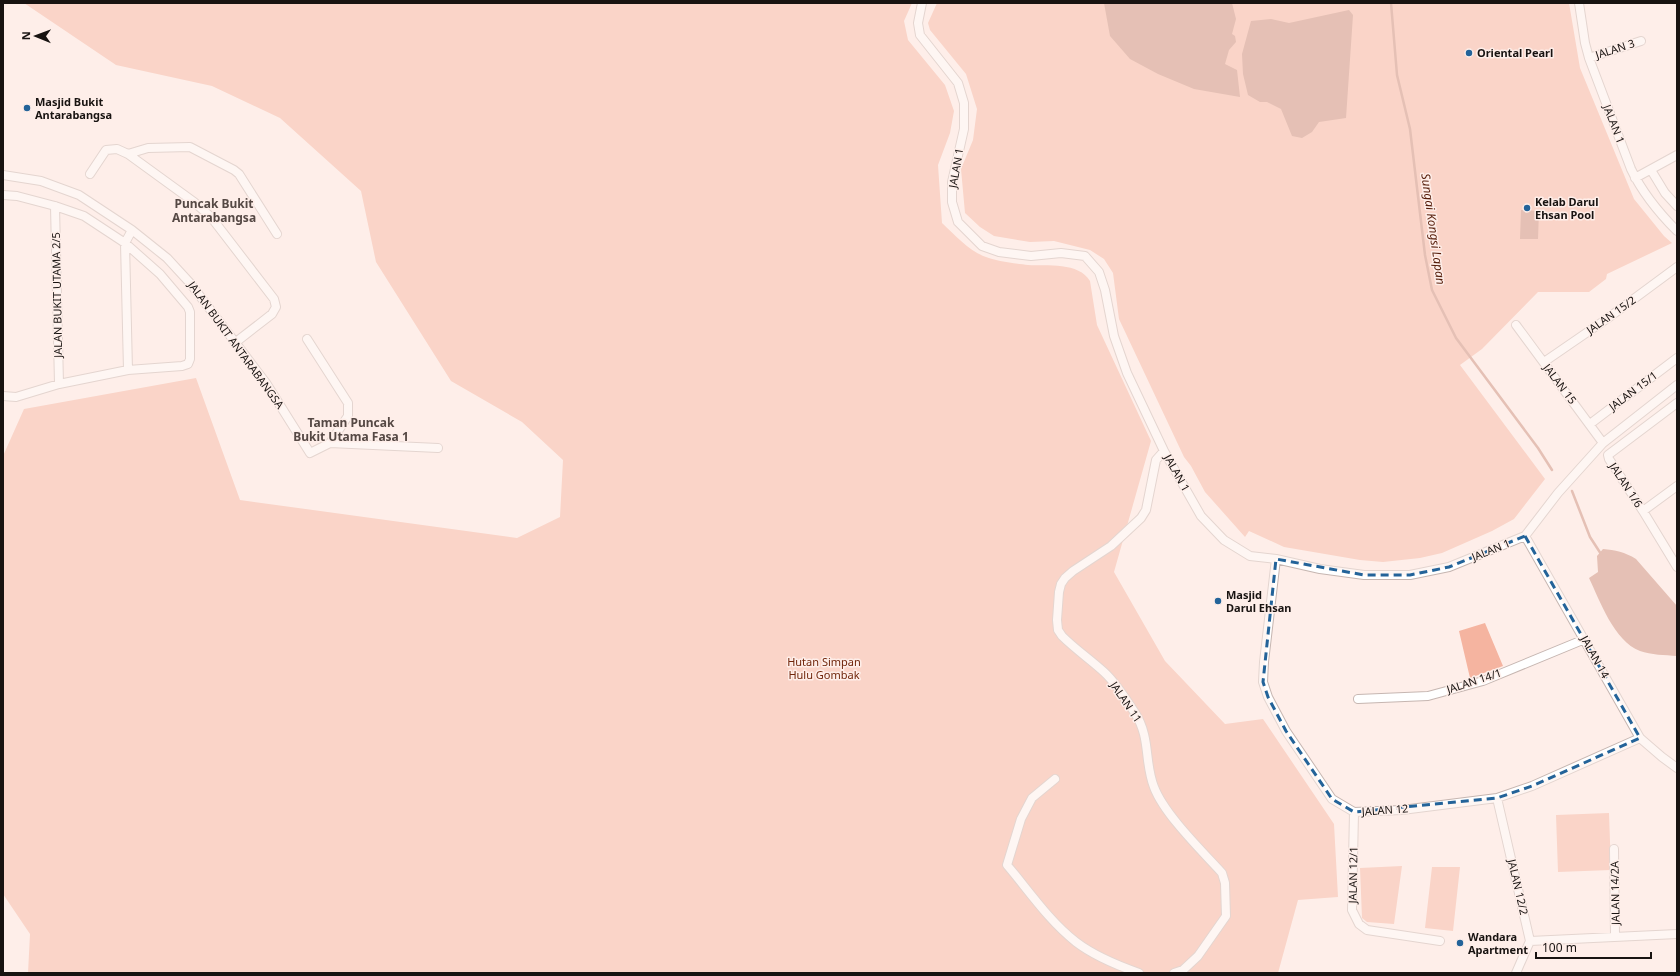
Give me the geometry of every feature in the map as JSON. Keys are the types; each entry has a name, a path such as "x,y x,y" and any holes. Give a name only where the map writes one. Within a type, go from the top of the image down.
{"street":[{"name":"JALAN 1","path":"922,3 918,23 920,35 958,83 964,103 964,129 952,182 952,202 958,222 982,246 999,252 1031,256 1061,254 1085,256 1099,272 1105,290 1114,336 1127,373 1164,451 1201,516 1224,540 1250,556 1320,569 1364,575 1410,575 1449,567 1525,536"},
{"name":"JALAN 1","path":"1579,3 1585,43 1589,58 1635,178 1663,216 1677,231"},
{"name":"JALAN 3","path":"1589,58 1641,41"},
{"path":"128,154 148,148 190,148 234,170 239,174 277,234"},
{"path":"90,174 106,150 117,149 128,154 194,202 211,217 274,299 276,307 272,314 236,342"},
{"path":"1635,178 1677,155"},
{"path":"1651,170 1665,193 1677,206"},
{"name":"JALAN BUKIT ANTARABANGSA","path":"3,175 41,181 79,195 132,230 167,258 190,283 236,342 266,383 310,453 330,443"},
{"path":"3,195 17,196 55,206 84,216 125,243 160,274 188,307 190,312 190,359 188,364 182,366 128,370 59,384 16,397 3,396"},
{"name":"JALAN BUKIT UTAMA 2/5","path":"55,206 59,384"},
{"path":"128,370 125,243 132,230"},
{"name":"JALAN 15/2","path":"1544,362 1608,318 1677,267"},
{"name":"JALAN 15","path":"1516,325 1603,443"},
{"path":"307,339 348,403 348,416 330,443"},
{"name":"JALAN 15/1","path":"1590,424 1677,358"},
{"path":"1525,536 1558,493 1603,443 1676,389"},
{"name":"JALAN 1/6","path":"1677,403 1608,455 1609,459 1677,567"},
{"path":"330,443 438,448"},
{"name":"JALAN 11","path":"1164,451 1156,460 1146,510 1141,518 1111,546 1065,578 1059,592 1057,620 1058,630 1062,636 1106,673 1136,714 1144,731 1148,749 1150,772 1154,787 1165,807 1222,873 1225,883 1226,916 1198,956 1183,970 1174,973"},
{"path":"1643,511 1677,486"},
{"name":"JALAN 14","path":"1525,536 1640,738 1677,768"},
{"name":"JALAN 12","path":"1276,560 1263,682 1268,697 1286,731 1332,799 1354,812 1402,810 1497,798 1532,786 1640,738"},
{"name":"JALAN 14/1","path":"1358,699 1428,696 1483,681 1584,639"},
{"path":"1055,779 1032,798 1021,819 1007,865 1055,922 1077,942 1116,964 1139,973"},
{"name":"JALAN 12/2","path":"1497,798 1530,941"},
{"name":"JALAN 12/1","path":"1354,812 1352,910 1358,924 1367,930 1440,941"},
{"name":"JALAN 14/2A","path":"1614,848 1615,937"},
{"path":"1516,973 1530,941 1677,934"}],"highlighted area":[{"path":"1525,536 1640,738 1532,786 1497,798 1354,812 1332,799 1286,731 1268,697 1263,682 1276,559 1364,575 1410,575 1449,567"}],"green space":[{"name":"Hutan Simpan Hulu Gombak","path":"24,3 912,3 904,21 908,40 945,85 954,111 950,133 938,165 942,223 968,247 986,257 1018,264 1053,265 1071,268 1085,275 1090,281 1097,325 1151,441 1114,572 1165,661 1225,724 1263,719 1334,824 1338,897 1298,900 1278,973 28,973 30,934 3,894 3,456 24,409 196,378 240,500 517,538 560,517 563,460 522,422 451,381 376,262 361,191 280,118 212,86 116,65"},
{"path":"937,3 1569,3 1580,68 1634,199 1664,236 1672,243 1607,274 1606,279 1589,292 1538,292 1482,349 1460,365 1545,479 1514,519 1492,531 1442,553 1420,558 1383,562 1360,560 1284,547 1249,531 1245,537 1205,492 1191,466 1184,457 1119,319 1113,273 1104,259 1090,250 1054,241 1030,242 994,236 980,227 965,213 961,169 973,140 977,109 966,74 930,30 928,23"},
{"path":"1485,623 1503,666 1470,678 1459,631"},
{"path":"1609,813 1611,870 1558,872 1556,815"},
{"path":"1402,866 1394,924 1367,922 1362,918 1360,868"},
{"path":"1432,867 1460,867 1453,931 1425,928"}],"shaded area":[{"path":"1104,3 1232,3 1236,19 1232,34 1235,36 1236,42 1229,50 1225,64 1237,70 1240,97 1194,89 1158,74 1130,59 1110,36"},
{"path":"1349,10 1353,15 1346,118 1319,122 1312,132 1302,138 1292,136 1281,109 1267,102 1260,102 1248,95 1243,74 1242,54 1251,21 1271,19 1289,23"},
{"path":"1521,210 1539,211 1538,239 1520,239"},
{"path":"1603,549 1620,552 1636,559 1677,606 1677,656 1653,654 1640,651 1631,646 1615,630 1603,609 1589,578 1598,572 1597,556"}],"waterway":[{"name":"Sungai Kongsi Lapan","path":"1391,3 1397,75 1410,129 1425,255 1432,290 1456,338 1538,448 1552,470"},
{"name":"Sungai Kongsi Lapan","path":"1572,491 1590,537 1601,554"}],"place":[{"name":"Oriental Pearl","path":"1469,53"},
{"name":"Masjid Bukit Antarabangsa","path":"27,108"},
{"name":"Kelab Darul Ehsan Pool","path":"1527,208"},
{"name":"Masjid Darul Ehsan","path":"1218,601"},
{"name":"Wandara Apartment","path":"1460,943"}],"district":[{"name":"Puncak Bukit Antarabangsa","path":"214,211"},
{"name":"Taman Puncak Bukit Utama Fasa 1","path":"351,430"}]}
